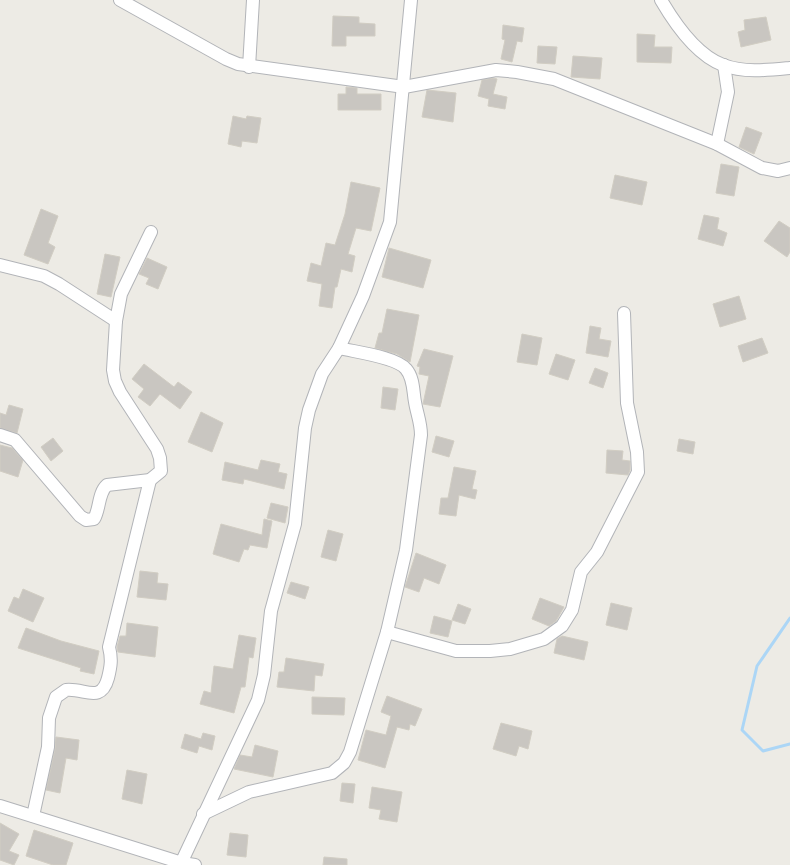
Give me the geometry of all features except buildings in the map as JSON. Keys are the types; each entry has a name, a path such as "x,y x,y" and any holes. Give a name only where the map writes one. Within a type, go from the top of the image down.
{"street":[{"path":"120,0 226,60 249,67 404,87 496,70 517,72 554,79 717,144 762,168 778,171 790,168"},
{"path":"249,67 253,0"},
{"path":"182,864 203,814 253,714 262,688 271,611 295,524 305,428 309,410 322,374 339,348 363,296 390,222 404,87 411,0"},
{"path":"660,0 668,12 700,50 724,66 755,70 790,68"},
{"path":"717,144 728,92 724,66"},
{"path":"0,435 16,440 80,516 86,520 94,519 102,493 107,485 150,480 161,471 160,458 115,381 113,370 118,304 125,284 151,232"},
{"path":"0,265 44,276 116,321"},
{"path":"387,632 456,651 490,652 510,649 544,639 562,626 572,610 581,572 597,552 638,472 637,452 627,403 624,313"},
{"path":"203,814 249,792 324,775 339,769 350,752 387,632 406,550 421,435 420,418 411,378 407,370 400,364 392,361 339,348"},
{"path":"33,816 48,747 48,718 56,697 66,690 95,693 100,692 105,688 112,660 109,647 150,480"},
{"path":"0,806 182,864 195,865"}],"waterway":[{"path":"790,618 757,666 742,730 763,751 790,744"}]}
